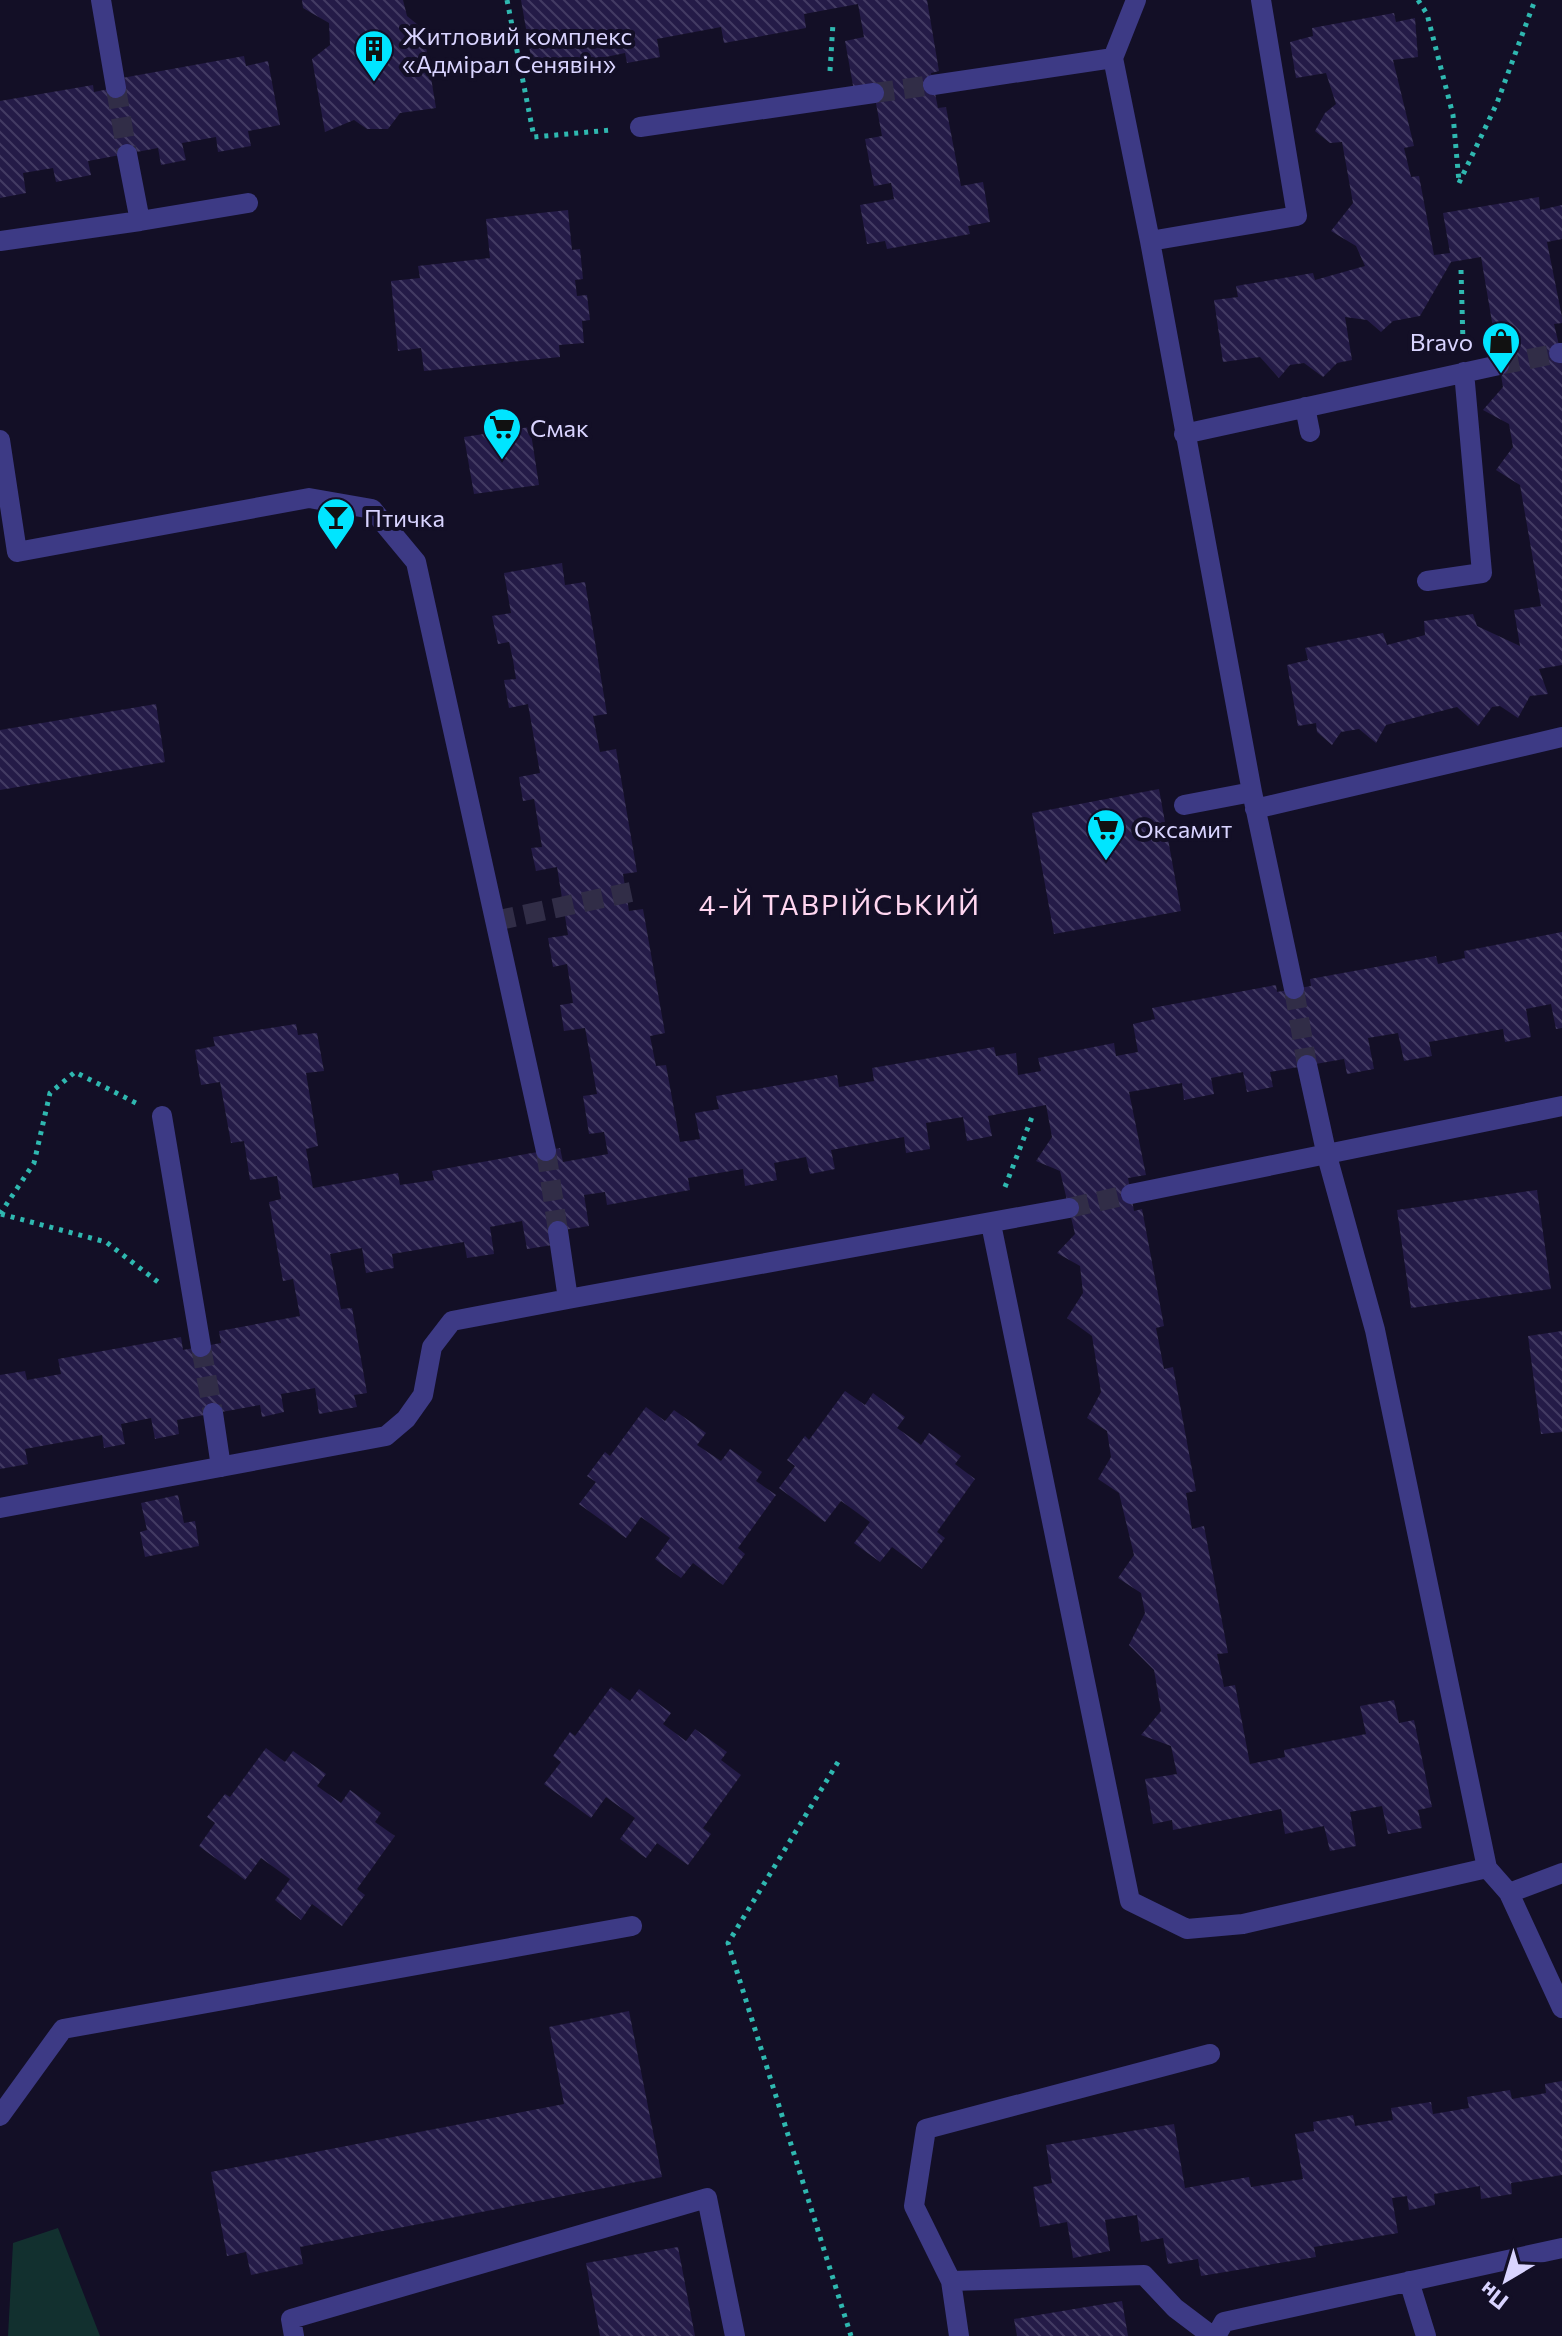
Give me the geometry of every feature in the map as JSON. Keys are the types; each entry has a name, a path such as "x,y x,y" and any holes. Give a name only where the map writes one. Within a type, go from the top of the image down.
{"lane":[{"path":"101,0 116,88"},
{"path":"1136,0 1113,58 1254,800 1294,989"},
{"path":"1150,241 1297,216 1261,0"},
{"path":"933,85 1113,58"},
{"path":"640,127 874,93"},
{"path":"127,154 140,221"},
{"path":"0,241 248,203"},
{"path":"1184,434 1499,365"},
{"path":"1427,581 1482,573 1464,372"},
{"path":"1305,407 1310,432"},
{"path":"0,440 8,554 309,498 372,509 416,562 546,1151"},
{"path":"1184,805 1254,800 1562,737"},
{"path":"1307,1065 1327,1156 1375,1330 1487,1868 1509,1893 1562,2008"},
{"path":"1131,1194 1562,1106"},
{"path":"162,1116 201,1347"},
{"path":"0,1508 386,1436 406,1419 423,1395 432,1347 452,1321 1069,1208"},
{"path":"991,1224 1130,1901 1187,1929 1243,1924 1487,1868"},
{"path":"558,1231 568,1299"},
{"path":"213,1413 221,1467"},
{"path":"1509,1893 1562,1873"},
{"path":"0,2116 63,2029 632,1926"},
{"path":"959,2336 951,2281 914,2206 926,2129 1210,2054"},
{"path":"294,2336 291,2319 707,2198 735,2336"},
{"path":"951,2281 1144,2275 1175,2308 1214,2336 1224,2322 1562,2248"},
{"path":"1409,2281 1426,2336"}],"path":[{"path":"507,0 534,137 640,127"},
{"path":"1418,0 1427,14 1453,115 1459,183 1497,103 1535,0"},
{"path":"829,100 833,23"},
{"path":"1461,270 1464,372"},
{"path":"162,1116 75,1072 50,1093 34,1163 0,1214 106,1242 195,1310"},
{"path":"991,1224 1032,1117"},
{"path":"838,1762 728,1943 851,2336"}],"green space":[{"path":"58,2228 100,2336 8,2336 13,2243"}],"building":[{"name":"Житловий комплекс «Адмірал Сенявін»","path":"302,0 403,0 407,16 423,29 436,108 400,113 388,129 367,129 354,120 325,132 312,59 330,45 329,23 303,8"},
{"path":"521,0 927,0 939,71 931,73 938,108 946,107 961,186 983,182 990,222 968,226 970,234 887,249 885,241 867,244 860,205 894,199 891,183 874,186 865,139 882,136 873,87 854,91 845,41 864,37 858,4 804,14 806,28 724,43 721,27 657,39 660,57 627,63 625,53 596,59 598,69 564,75 561,58 532,63"},
{"path":"1394,13 1396,22 1415,18 1418,57 1393,60 1414,146 1404,148 1411,177 1419,176 1434,255 1450,253 1443,213 1539,197 1540,210 1562,205 1562,239 1547,242 1562,317 1562,323 1554,324 1562,358 1562,665 1539,669 1548,694 1530,696 1518,718 1500,706 1492,707 1478,726 1457,707 1386,725 1376,743 1359,729 1341,732 1332,745 1317,732 1316,723 1298,726 1287,665 1308,660 1305,648 1383,633 1387,645 1425,635 1424,621 1473,614 1477,626 1520,646 1514,610 1541,606 1520,485 1496,470 1513,447 1509,424 1483,410 1503,387 1481,257 1451,262 1420,316 1393,321 1381,332 1367,320 1345,317 1352,360 1337,363 1323,377 1304,363 1290,365 1279,378 1260,357 1223,362 1214,300 1238,297 1236,286 1313,273 1315,280 1365,266 1356,246 1331,231 1353,203 1342,142 1330,143 1315,131 1325,113 1336,104 1326,73 1296,78 1290,42 1313,36 1312,28"},
{"path":"244,56 246,66 268,61 280,125 248,131 251,146 218,152 216,137 182,143 186,160 161,165 158,148 88,161 91,175 56,182 53,168 23,173 26,193 0,198 0,101 93,85 94,92 124,86 122,78"},
{"path":"568,210 572,250 580,249 583,279 575,280 577,296 587,295 590,320 582,321 584,343 559,345 560,357 424,371 421,348 398,351 391,281 420,278 418,266 490,258 486,219"},
{"name":"Смак","path":"530,427 539,485 474,494 464,437"},
{"path":"562,563 565,585 585,582 607,714 593,716 600,752 616,749 637,872 623,874 629,911 643,909 665,1033 650,1036 656,1066 666,1065 680,1142 700,1139 695,1113 719,1109 716,1096 837,1075 839,1087 874,1081 872,1068 994,1047 996,1056 1016,1053 1018,1075 1041,1071 1038,1058 1114,1043 1116,1056 1138,1052 1133,1024 1155,1019 1152,1008 1276,985 1277,992 1311,986 1310,979 1436,956 1438,964 1465,958 1464,951 1562,932 1562,1028 1556,1029 1551,1004 1526,1009 1531,1037 1505,1042 1503,1029 1429,1042 1432,1056 1404,1061 1398,1033 1368,1038 1374,1069 1347,1074 1344,1059 1270,1072 1273,1087 1247,1092 1243,1072 1211,1078 1214,1094 1184,1100 1182,1083 1129,1092 1146,1175 1128,1178 1134,1211 1142,1209 1164,1326 1156,1328 1164,1369 1173,1367 1196,1491 1186,1493 1192,1529 1204,1526 1228,1653 1217,1654 1224,1687 1235,1685 1250,1764 1285,1757 1284,1750 1366,1734 1360,1706 1394,1700 1399,1723 1414,1720 1432,1807 1418,1810 1422,1828 1388,1834 1382,1806 1350,1812 1356,1846 1330,1851 1324,1826 1285,1834 1281,1809 1173,1830 1172,1820 1153,1824 1145,1779 1177,1774 1171,1746 1141,1735 1161,1711 1154,1670 1129,1645 1145,1613 1141,1593 1118,1578 1134,1555 1119,1493 1098,1479 1111,1457 1107,1431 1087,1418 1101,1392 1092,1336 1067,1318 1083,1293 1080,1266 1057,1253 1075,1234 1060,1171 1036,1161 1052,1137 1046,1105 988,1116 992,1136 967,1141 963,1117 926,1123 930,1149 906,1153 904,1137 831,1150 835,1169 810,1174 806,1157 774,1163 777,1180 745,1186 743,1169 688,1178 690,1190 607,1205 605,1192 584,1195 589,1226 551,1232 553,1245 527,1249 522,1221 490,1227 494,1254 467,1258 464,1242 392,1254 394,1268 366,1273 362,1248 330,1254 341,1309 352,1308 367,1393 354,1395 357,1407 319,1414 315,1388 281,1394 284,1412 262,1417 260,1405 177,1420 179,1434 155,1439 151,1418 121,1424 125,1444 104,1448 102,1435 25,1449 28,1464 0,1469 0,1375 25,1371 27,1380 61,1374 58,1359 181,1337 183,1350 221,1343 219,1331 300,1316 293,1279 283,1281 269,1202 281,1199 277,1176 250,1180 244,1141 231,1143 220,1082 201,1085 195,1050 215,1046 213,1037 296,1024 298,1035 317,1033 324,1071 306,1073 318,1146 306,1149 313,1188 398,1173 400,1185 434,1180 432,1171 560,1148 563,1162 608,1154 604,1132 589,1134 583,1096 597,1094 585,1028 564,1031 560,1005 573,1003 567,964 553,967 548,938 568,935 557,867 536,871 531,848 542,847 534,799 523,801 519,777 540,773 528,704 509,708 504,680 516,679 513,660 509,642 498,644 492,616 511,613 504,573"},
{"path":"156,704 165,762 0,790 0,730"},
{"name":"Оксамит","path":"1159,789 1181,911 1054,934 1032,813"},
{"path":"1537,1190 1551,1289 1411,1308 1397,1210"},
{"path":"1562,1331 1562,1432 1541,1434 1528,1336"},
{"path":"845,1391 865,1405 873,1393 905,1417 897,1428 921,1445 929,1433 961,1456 955,1464 975,1479 937,1532 945,1538 922,1569 892,1547 880,1562 854,1543 870,1522 841,1501 825,1522 779,1488 795,1466 787,1460 805,1436 809,1440"},
{"path":"646,1407 665,1421 674,1410 706,1433 697,1445 721,1461 730,1449 762,1472 756,1481 776,1495 738,1548 745,1554 723,1585 693,1563 681,1578 655,1559 670,1538 641,1517 626,1538 579,1504 596,1482 587,1476 605,1452 610,1456"},
{"path":"178,1495 184,1523 195,1521 199,1546 145,1557 140,1532 147,1530 141,1503"},
{"path":"611,1687 630,1701 639,1689 671,1713 663,1724 686,1741 695,1729 727,1752 721,1760 741,1775 703,1828 711,1834 688,1865 657,1843 646,1858 620,1839 635,1818 606,1797 591,1818 544,1784 561,1762 553,1756 570,1732 575,1736"},
{"path":"266,1748 285,1762 293,1751 326,1774 317,1786 341,1803 350,1790 381,1813 375,1822 395,1836 357,1889 365,1895 342,1926 312,1904 301,1920 275,1900 290,1879 261,1858 245,1880 199,1846 215,1823 207,1817 225,1794 230,1797"},
{"path":"629,2011 662,2177 300,2247 303,2264 251,2275 246,2252 227,2256 211,2172 564,2104 549,2027"},
{"path":"1562,2081 1562,2175 1511,2183 1512,2194 1481,2199 1480,2186 1434,2194 1435,2205 1409,2210 1407,2196 1392,2198 1398,2233 1314,2247 1316,2257 1201,2276 1198,2259 1168,2264 1163,2238 1141,2242 1137,2215 1105,2220 1110,2251 1073,2258 1067,2222 1040,2227 1033,2187 1052,2183 1046,2145 1174,2124 1185,2188 1249,2177 1251,2187 1303,2179 1295,2134 1314,2131 1313,2122 1353,2115 1355,2126 1393,2120 1391,2108 1431,2102 1433,2114 1469,2108 1467,2097 1510,2090 1512,2099 1546,2093 1545,2084"},
{"path":"678,2247 695,2336 600,2336 586,2263"},
{"path":"1122,2301 1128,2336 1017,2336 1014,2319"}],"tunnel":[{"path":"874,93 933,85"},
{"path":"116,88 127,154"},
{"path":"1499,365 1559,353"},
{"path":"495,921 631,892"},
{"path":"1294,989 1307,1065"},
{"path":"546,1151 558,1231"},
{"path":"1069,1208 1131,1194"},
{"path":"201,1347 213,1413"}],"place":[{"name":"Житловий комплекс «Адмірал Сенявін»","path":"374,83"},
{"name":"Bravo","path":"1501,375"},
{"name":"Смак","path":"502,461"},
{"name":"Птичка","path":"336,551"},
{"name":"Оксамит","path":"1106,862"}],"district":[{"name":"4-Й ТАВРІЙСЬКИЙ","path":"840,904"}]}
